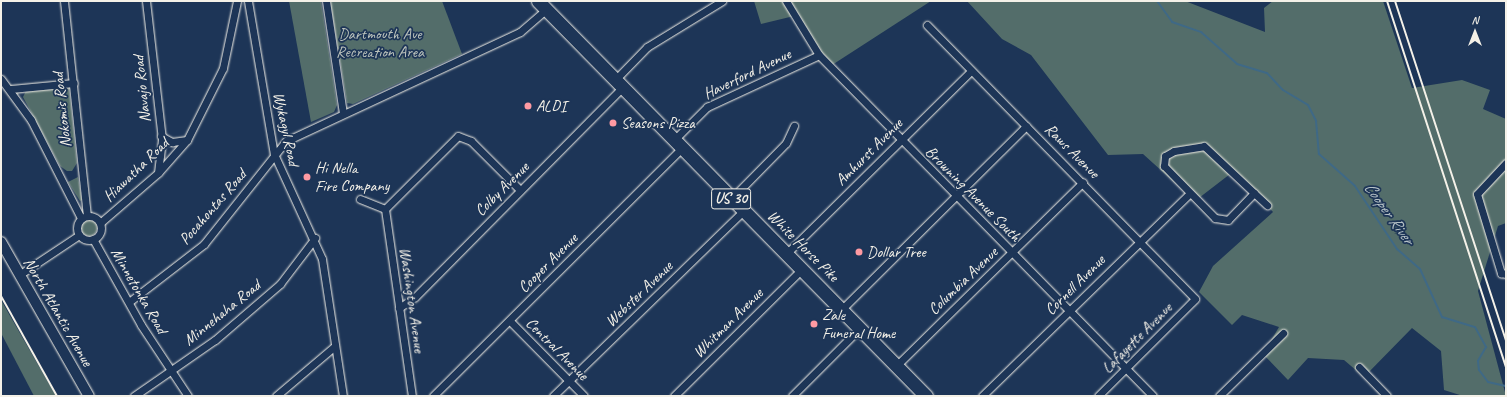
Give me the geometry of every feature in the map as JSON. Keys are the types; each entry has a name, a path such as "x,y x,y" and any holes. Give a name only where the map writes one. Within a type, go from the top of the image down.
{"highway":[{"name":"White Horse Pike","path":"542,5 926,396"}],"street":[{"name":"Nokomis Road","path":"64,1 74,83 84,217"},
{"name":"Navajo Road","path":"146,1 161,136 162,157 158,173"},
{"name":"Hiawatha Road","path":"93,239 99,234 100,223 158,173 187,140 223,68 238,1"},
{"name":"Wykagyl Road","path":"248,1 274,154 283,178 315,238 331,300 335,346 343,396"},
{"path":"326,1 343,113"},
{"name":"Colby Avenue","path":"399,308 415,297 520,190 619,84 647,47 713,3 722,1"},
{"name":"Browning Avenue South","path":"786,1 819,55 1011,252 1070,309 1152,396"},
{"name":"Pocahontas Road","path":"129,302 204,244 274,154 286,142 343,113 520,32 542,5"},
{"name":"Raws Avenue","path":"927,25 1140,240 1196,299"},
{"name":"Haverford Avenue","path":"678,144 707,107 819,55"},
{"name":"Amhurst Avenue","path":"786,254 971,70"},
{"path":"1,79 11,89 84,217 77,228 79,235"},
{"path":"11,89 74,83"},
{"path":"731,199 786,143 794,126"},
{"path":"841,310 1026,126"},
{"path":"161,136 172,142 187,140"},
{"path":"360,198 385,209 453,140 464,137 520,190"},
{"name":"Cooper Avenue","path":"433,396 510,321 678,144"},
{"path":"1254,193 1228,220 1222,222 1188,194 1164,166 1165,156 1174,151 1204,146 1254,193 1266,205"},
{"path":"1504,273 1477,194 1506,163"},
{"name":"Columbia Avenue","path":"896,366 1083,182"},
{"name":"Cornell Avenue","path":"982,396 1188,194"},
{"name":"Washington Avenue","path":"385,209 412,396"},
{"name":"Webster Avenue","path":"553,396 744,211"},
{"name":"Hiawatha Road","path":"84,217 100,223"},
{"path":"19,275 79,235 93,239"},
{"name":"Minnehaha Road","path":"134,396 172,371 280,284 315,238"},
{"name":"Minnetonka Road","path":"93,239 129,302 188,396"},
{"name":"North Atlantic Avenue","path":"1,242 89,396"},
{"name":"Whitman Avenue","path":"674,396 802,269"},
{"name":"Lafayette Avenue","path":"1098,396 1196,299"},
{"name":"Central Avenue","path":"510,321 584,396"},
{"path":"792,396 860,328"},
{"path":"1219,396 1283,333"},
{"path":"276,396 335,346"},
{"path":"1359,367 1388,396"}],"green space":[{"path":"289,1 321,1 337,105 334,112 311,122"},
{"name":"Dartmouth Ave Recreation Area","path":"330,1 442,1 462,54 353,104 347,103"},
{"path":"754,1 931,1 832,65 794,16 761,24"},
{"path":"967,1 1185,1 1265,32 1264,8 1273,1 1383,1 1412,88 1462,80 1490,90 1483,109 1506,119 1506,223 1498,226 1478,291 1506,396 1463,396 1444,390 1441,351 1412,328 1364,377 1344,360 1308,358 1288,380 1263,354 1279,327 1242,315 1232,325 1199,292 1213,266 1273,212 1234,171 1195,201 1143,154 1108,155 1031,55 1002,39"},
{"path":"69,87 77,163 72,171 67,171 60,166 23,97 26,91"},
{"path":"78,177 82,200 80,201 68,182"},
{"path":"86,220 92,220 97,225 95,234 92,236 86,236 81,231 81,225"},
{"path":"1,300 56,396 34,396 1,333"}],"waterway":[{"name":"Cooper River","path":"1157,1 1172,22 1201,32 1237,64 1267,73 1283,90 1308,105 1316,121 1319,154 1355,186 1397,249 1420,269 1442,317 1475,327 1486,347 1478,361 1479,370 1488,382 1506,386"}],"railway":[{"path":"1387,1 1506,367"},
{"path":"1395,1 1506,341"},
{"path":"1,296 57,396"}],"place":[{"name":"ALDI","path":"528,106"},
{"name":"Seasons Pizza","path":"613,123"},
{"name":"Hi Nella Fire Company","path":"307,177"},
{"name":"Dollar Tree","path":"859,252"},
{"name":"Zale Funeral Home","path":"814,324"}]}
